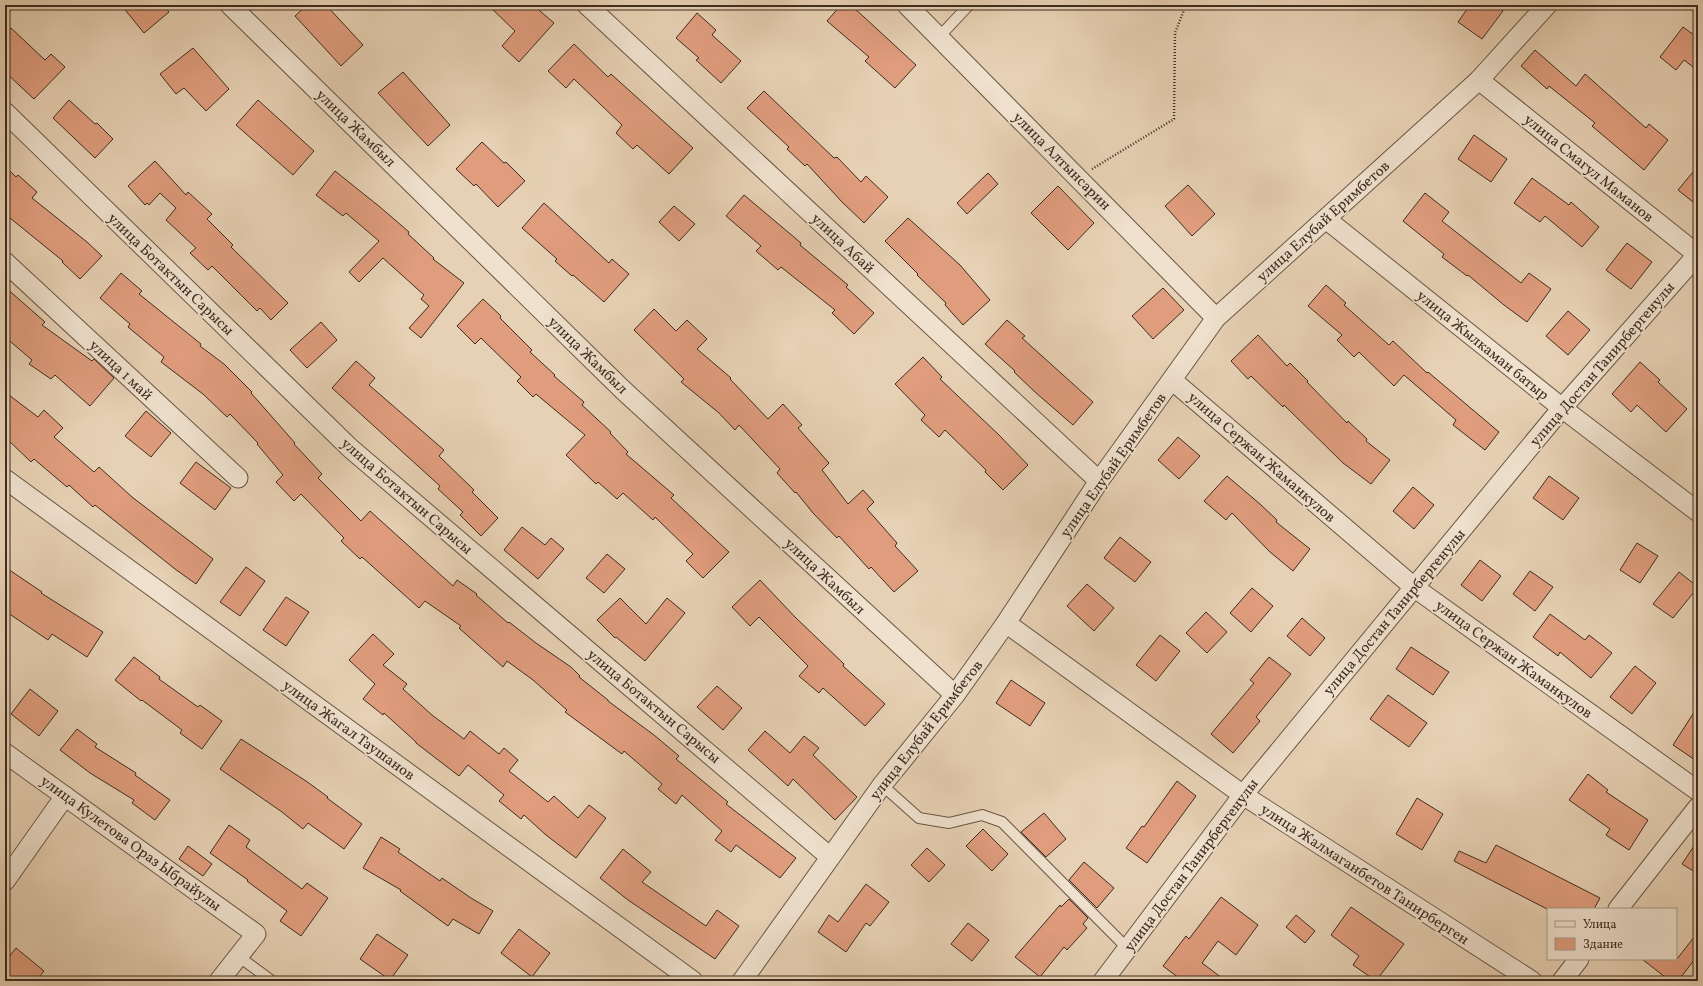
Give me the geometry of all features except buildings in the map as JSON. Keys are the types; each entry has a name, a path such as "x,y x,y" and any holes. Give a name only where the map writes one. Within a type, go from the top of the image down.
{"street":[{"name":"улица Жамбыл","path":"230,5 624,390 955,695"},
{"name":"улица Абай","path":"587,5 1099,481"},
{"name":"улица Алтынсарин","path":"907,5 1216,318"},
{"name":"улица Елубай Еримбетов","path":"742,981 882,785 955,695 1006,623 1099,481 1216,318 1479,80 1547,5"},
{"name":"улица Смагул Маманов","path":"1479,80 1698,254"},
{"name":"улица Ботактын Сарысы","path":"5,112 350,448 830,857"},
{"name":"улица Жылкаман батыр","path":"1326,219 1562,408 1698,512"},
{"name":"улица Достан Танирбергенулы","path":"1112,978 1128,949 1243,795 1562,408 1698,254"},
{"name":"улица 1 май","path":"5,262 238,478"},
{"name":"улица Сержан Жаманкулов","path":"1172,380 1414,588 1698,791"},
{"name":"улица Жагал Таушанов","path":"5,479 693,981"},
{"name":"улица Жалмаганбетов Танирберген","path":"1006,623 1243,795 1532,981"},
{"name":"улица Кулетова Ораз Ыбрайулы","path":"5,753 256,934 238,956"},
{"path":"5,881 65,796"},
{"path":"1619,908 1698,807"},
{"path":"219,981 238,956"},
{"path":"1562,981 1578,960"}],"lane":[{"path":"939,37 969,5"},
{"path":"882,785 919,818 949,823 982,815 1002,822 1128,949"},
{"path":"238,956 272,981"}],"path":[{"path":"1078,178 1174,119 1175,33 1186,5"}]}
